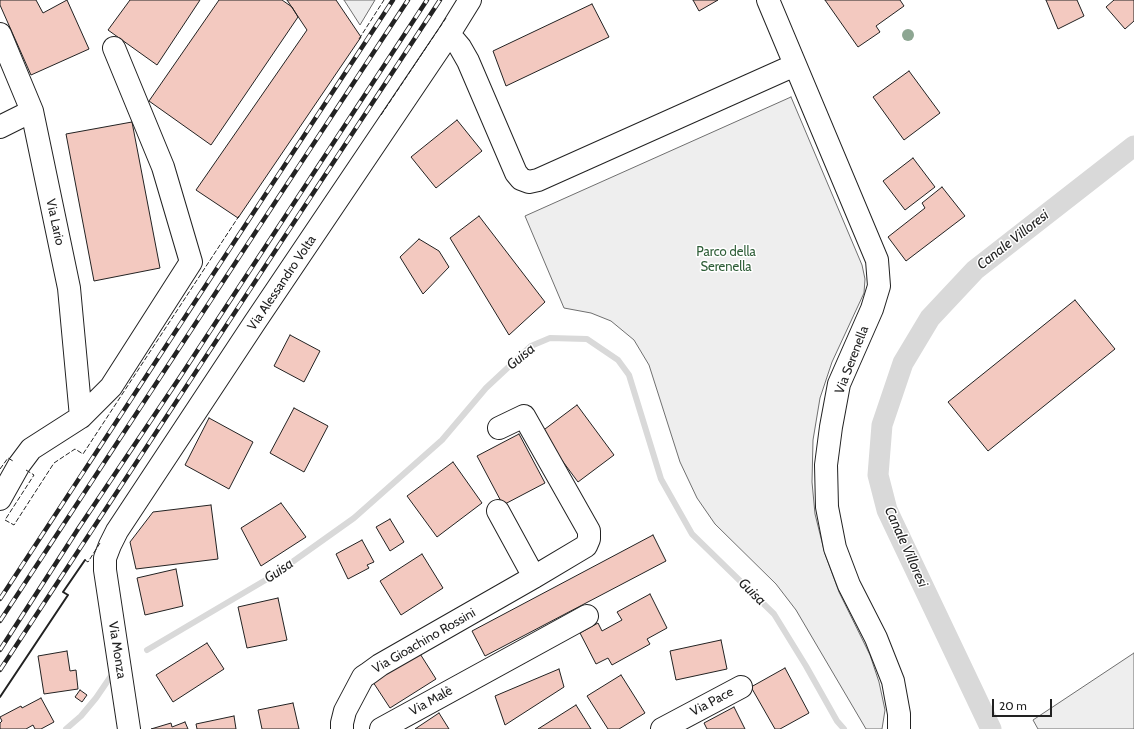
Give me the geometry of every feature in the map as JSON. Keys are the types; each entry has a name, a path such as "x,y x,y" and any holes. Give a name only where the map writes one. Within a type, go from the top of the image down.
{"street":[{"name":"Via Alessandro Volta","path":"105,570 105,558 117,531 255,322 449,34 470,0"},
{"name":"Via Serenella","path":"768,0 877,260 879,286 872,309 839,384 831,426 826,465 827,507 835,548 849,585 876,638 893,681 899,714 899,729"},
{"name":"Via Lario","path":"0,34 32,111 69,288 81,417"},
{"path":"449,34 460,47 468,61 516,173 521,179 529,182 538,180 795,65"},
{"path":"0,499 19,465 31,449 81,417 111,387 191,262 163,167 114,48"},
{"path":"0,127 32,111"},
{"name":"Via Gioachino Rossini","path":"342,729 345,710 363,677 380,665 586,546 589,539 589,531 524,416 499,428"},
{"path":"498,511 534,577"},
{"name":"Via Monza","path":"105,570 129,729"},
{"name":"Via Malè","path":"381,729 587,616"},
{"name":"Via Pace","path":"662,729 741,687"}],"green space":[{"path":"344,0 375,0 360,25"},
{"name":"Parco della Serenella","path":"791,97 862,265 865,279 864,293 832,362 820,398 813,440 812,482 815,514 825,554 839,592 870,655 879,682 885,710 882,729 866,729 796,610 776,584 715,524 697,498 680,462 649,365 634,340 611,321 591,313 564,308 525,216"},
{"path":"1134,653 1134,729 1038,729 1033,720"}],"building":[{"path":"0,0 36,0 43,13 67,0 89,49 31,75 0,5"},
{"path":"130,0 200,0 157,65 108,30"},
{"path":"219,0 282,0 292,7 298,17 211,145 149,101"},
{"path":"287,0 336,0 361,37 238,218 196,190 307,30"},
{"path":"693,0 718,0 699,11"},
{"path":"825,0 900,0 904,6 876,26 880,32 858,47"},
{"path":"1046,0 1077,0 1084,16 1058,29"},
{"path":"1114,0 1134,0 1134,21 1125,29 1106,7"},
{"path":"592,4 609,37 506,86 493,51"},
{"path":"909,71 940,113 904,140 873,97"},
{"path":"457,120 482,151 436,188 411,157"},
{"path":"132,122 160,268 94,281 66,134"},
{"path":"913,158 935,187 905,210 883,181"},
{"path":"942,187 965,216 906,261 888,237 925,208 922,203"},
{"path":"479,216 545,302 509,335 450,238"},
{"path":"419,239 439,251 449,267 423,294 400,257"},
{"path":"1075,300 1115,349 988,451 948,402"},
{"path":"290,335 320,351 304,382 274,366"},
{"path":"577,405 614,455 578,482 541,432"},
{"path":"294,408 328,426 304,472 270,453"},
{"path":"209,418 253,442 229,489 185,465"},
{"path":"519,434 545,483 503,505 477,456"},
{"path":"453,462 482,503 437,537 407,496"},
{"path":"281,503 306,537 261,566 241,528"},
{"path":"211,505 218,559 136,569 130,542 153,512"},
{"path":"390,519 404,542 390,551 376,527"},
{"path":"653,535 666,561 485,656 472,631"},
{"path":"362,540 374,562 367,565 369,568 348,579 336,554"},
{"path":"422,554 443,588 401,615 380,581"},
{"path":"176,569 183,606 145,615 137,578"},
{"path":"650,594 667,628 647,639 650,644 612,665 608,658 596,664 580,633 598,623 602,631 622,620 617,612"},
{"path":"278,598 287,640 247,648 238,607"},
{"path":"721,640 727,669 676,680 670,651"},
{"path":"207,643 224,669 173,702 156,675"},
{"path":"417,649 436,679 390,708 371,679"},
{"path":"67,651 70,671 76,670 78,689 44,694 38,656"},
{"path":"785,668 809,713 780,729 775,729 751,687"},
{"path":"559,669 564,687 505,725 495,696"},
{"path":"621,675 645,713 619,729 608,729 587,696"},
{"path":"80,690 87,695 82,702 75,697"},
{"path":"41,698 54,722 41,729 35,729 33,725 26,729 0,729 0,723 2,721 0,717"},
{"path":"293,703 299,729 262,729 258,710"},
{"path":"576,705 591,729 538,729"},
{"path":"734,707 745,729 707,729 704,723"},
{"path":"439,713 449,729 415,729"},
{"path":"234,716 236,729 197,729 196,724"},
{"path":"185,722 188,729 151,729 171,723 172,727"}],"waterway":[{"name":"Canale Villoresi","path":"991,729 887,510 878,475 882,425 903,363 930,318 975,270 1134,146"},
{"name":"Guisa","path":"147,650 274,575 354,518 442,440 486,388 531,346 550,338 587,339 618,360 629,375 661,479 692,534 774,614 837,721 844,729"},
{"name":"Guisa","path":"66,729 81,716 111,676"}],"railway":[{"path":"0,599 393,0"},
{"path":"0,621 408,0"},
{"path":"0,650 78,529 180,377 427,0"},
{"path":"0,670 440,0"}],"fence":[{"path":"359,39 384,0"},
{"path":"381,115 446,18"},
{"path":"26,470 34,475 5,520 14,525 54,463 75,449 83,454 239,216"},
{"path":"0,469 8,458 13,461"},
{"path":"85,560 88,562 100,543"}],"wall":[{"path":"0,697 68,595 63,592 85,560"}]}
